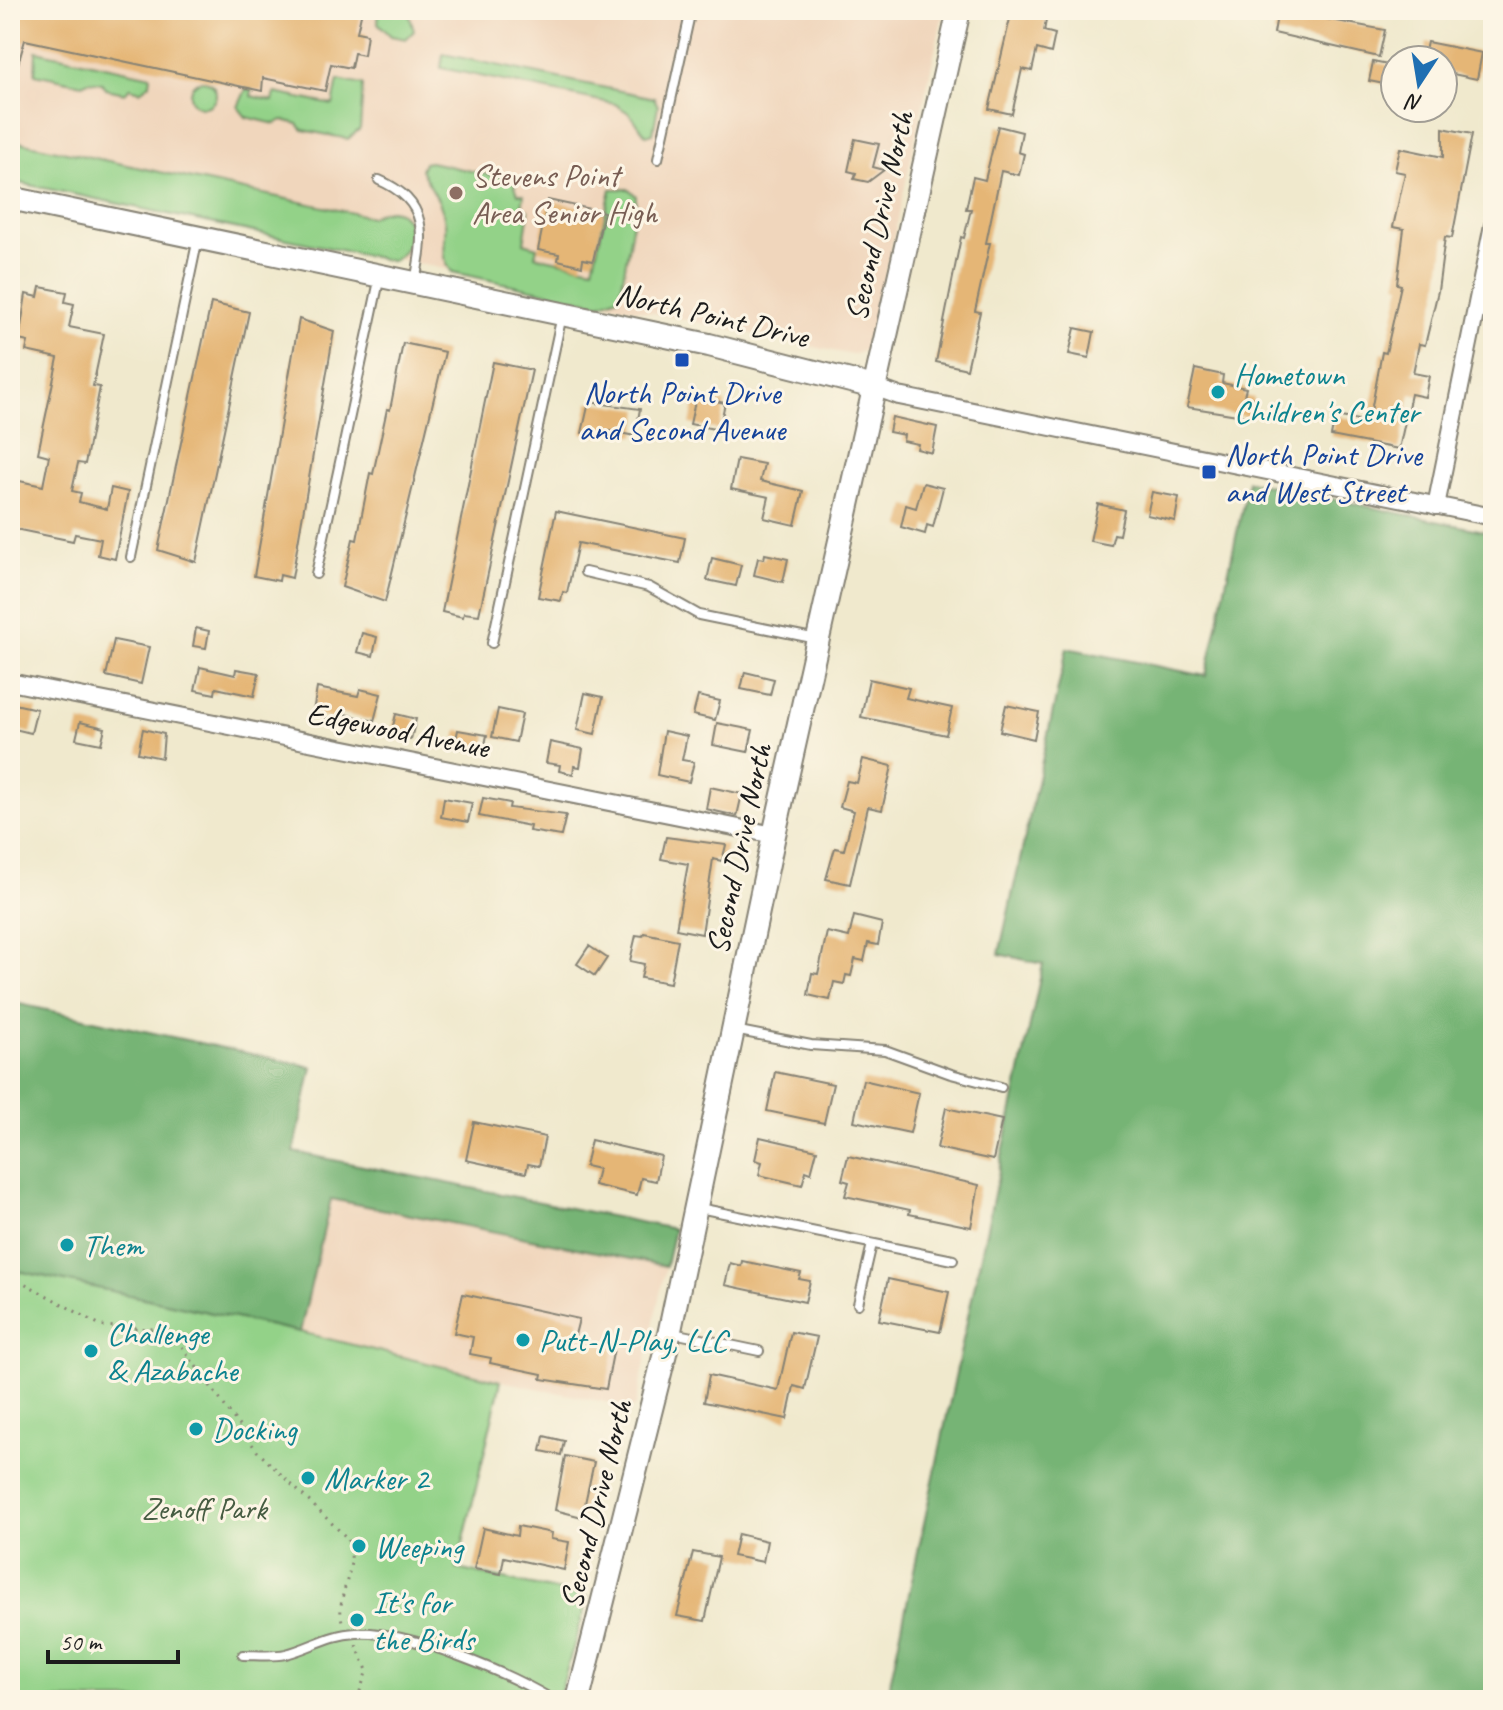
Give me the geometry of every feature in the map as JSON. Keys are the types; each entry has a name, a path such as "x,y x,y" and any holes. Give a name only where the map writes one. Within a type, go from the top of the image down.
{"street":[{"name":"Second Drive North","path":"578,1700 637,1479 774,835 959,10"},
{"name":"North Point Drive","path":"10,198 709,345 899,396 1493,517"},
{"path":"1436,506 1493,225"},
{"name":"Edgewood Avenue","path":"10,682 774,835"}],"lane":[{"path":"658,159 691,10"},
{"path":"379,180 408,196 420,218 421,249 415,283"},
{"path":"131,557 198,238"},
{"path":"316,574 380,276"},
{"path":"492,643 563,314"},
{"path":"585,572 649,587 699,615 818,639"},
{"path":"733,1030 811,1045 885,1050 951,1074 1001,1087"},
{"path":"696,1208 953,1260"},
{"path":"858,1304 872,1244"},
{"path":"670,1332 759,1351"},
{"path":"243,1655 285,1654 314,1641 349,1634 395,1638 469,1660 553,1700"}],"path":[{"path":"10,1280 24,1283 102,1326 170,1330 257,1451 347,1538 354,1553 340,1618 367,1670 357,1700"}],"shaded area":[{"name":"Stevens Point Area Senior High","path":"10,10 944,10 869,349 852,355 10,177"},
{"path":"331,1199 666,1266 635,1408 501,1381 300,1332"}],"green space":[{"path":"379,10 408,10 414,31 406,39 391,36 378,23"},
{"path":"36,51 151,76 150,84 140,91 130,88 125,93 106,89 102,83 88,81 82,84 35,74"},
{"path":"443,54 654,98 658,106 653,133 646,135 630,114 615,104 441,68"},
{"path":"338,80 363,85 360,129 348,139 303,130 298,124 282,120 275,124 246,117 238,107 246,89 252,90 251,96 273,101 275,93 333,105"},
{"path":"203,81 212,85 216,94 212,103 203,107 194,103 190,94 194,85"},
{"path":"10,140 371,217 386,210 396,211 408,221 409,239 402,253 392,261 10,181"},
{"path":"424,163 513,180 518,194 524,194 522,208 529,210 524,243 537,247 535,256 593,268 611,189 629,189 636,196 635,210 620,296 601,304 452,272 445,254 443,214 421,169"},
{"path":"1248,481 1493,533 1493,1700 900,1700 887,1697 1043,964 999,954 1067,648 1206,676"},
{"path":"10,1002 312,1067 294,1152 674,1229 666,1266 331,1199 300,1332 19,1271 10,1315"},
{"name":"Zenoff Park","path":"19,1271 300,1332 501,1381 457,1569 588,1597 558,1700 10,1700 10,1315"}],"building":[{"path":"10,10 362,10 357,32 367,34 364,55 354,53 351,68 331,64 325,91 263,78 262,91 25,40 14,78 10,78"},
{"path":"1012,10 1048,10 1044,31 1055,34 1051,53 1037,49 1032,71 1022,69 1012,114 989,109"},
{"path":"1278,10 1385,30 1382,44 1379,44 1379,57 1274,33"},
{"path":"1459,48 1482,53 1477,79 1459,75"},
{"path":"1373,62 1379,63 1379,83 1369,81"},
{"path":"998,126 1022,132 1018,152 1024,154 1019,175 1001,171 975,311 980,312 967,369 936,362 961,237 964,238 971,209 966,209 973,177 985,180"},
{"path":"1443,128 1472,134 1452,238 1445,237 1438,291 1425,345 1419,344 1413,373 1429,376 1425,397 1411,394 1399,449 1331,436 1335,416 1369,422 1382,352 1386,353 1401,285 1397,284 1404,229 1393,227 1405,173 1395,171 1400,148 1443,157"},
{"path":"855,139 879,144 873,167 884,170 868,182 854,179 856,173 848,171"},
{"path":"548,200 604,212 593,261 583,259 582,266 558,260 559,254 538,250"},
{"path":"40,287 67,292 65,302 74,304 69,327 104,334 93,386 100,387 85,464 78,463 72,491 81,493 79,502 107,509 111,488 128,492 115,559 98,555 101,539 75,534 73,541 10,528 10,479 43,486 49,456 38,453 58,358 26,351 28,342 19,340 26,294 38,297"},
{"path":"211,303 249,312 196,562 158,550"},
{"path":"299,319 334,331 292,578 280,575 279,581 254,576"},
{"path":"1075,328 1094,332 1089,358 1069,354"},
{"path":"403,343 445,352 385,602 342,587 353,539 357,540 387,409 390,410"},
{"path":"493,362 532,370 479,615 464,613 463,617 442,612"},
{"name":"Hometown Children's Center","path":"1195,369 1223,375 1222,383 1246,388 1244,396 1254,398 1250,417 1187,407"},
{"path":"696,397 725,403 719,430 690,424"},
{"path":"589,402 640,409 635,436 605,430 603,437 582,433"},
{"path":"892,417 937,427 932,453 917,449 918,444 903,441 904,435 889,432"},
{"path":"737,459 764,464 760,481 803,491 795,525 764,518 769,497 731,489"},
{"path":"923,483 943,488 933,527 927,525 925,534 901,527 906,505 916,508"},
{"path":"1152,492 1179,497 1175,521 1147,515"},
{"path":"1098,504 1124,510 1119,535 1114,534 1111,545 1090,541"},
{"path":"556,511 685,538 680,563 578,543 567,593 563,592 561,601 538,597"},
{"path":"765,554 788,559 783,582 754,575 758,558 764,559"},
{"path":"712,558 741,565 736,586 707,580"},
{"path":"196,628 209,631 206,648 193,646"},
{"path":"362,633 377,637 373,656 357,652"},
{"path":"114,640 149,647 141,684 106,676"},
{"path":"200,667 235,675 236,669 259,673 254,696 216,688 215,694 195,690"},
{"path":"745,672 774,679 770,695 741,689"},
{"path":"869,679 909,688 906,698 952,708 946,735 861,717"},
{"path":"317,688 358,696 360,689 381,694 374,721 340,713 338,720 319,716 313,712"},
{"path":"585,693 603,697 595,734 577,730"},
{"path":"698,696 720,701 715,720 693,715"},
{"path":"10,703 37,709 31,733 10,728"},
{"path":"1006,705 1039,712 1034,739 1000,731"},
{"path":"498,709 522,714 516,742 492,737"},
{"path":"396,714 416,719 411,739 391,734"},
{"path":"80,722 105,728 101,744 76,739"},
{"path":"717,723 753,730 748,752 713,745"},
{"path":"143,729 164,734 162,758 138,753"},
{"path":"458,730 487,735 484,750 454,748"},
{"path":"664,731 687,736 682,760 694,762 689,782 657,775"},
{"path":"550,742 583,749 580,767 574,766 573,774 559,771 560,765 546,763"},
{"path":"863,759 892,766 882,810 868,807 850,884 826,879 835,848 844,850 854,811 840,807 847,781 857,783"},
{"path":"710,787 742,794 737,816 706,809"},
{"path":"444,798 472,803 468,822 441,817"},
{"path":"483,798 510,803 509,808 566,815 561,836 529,831 530,826 479,816"},
{"path":"666,837 726,845 722,861 713,859 702,934 676,929 688,864 661,859"},
{"path":"854,916 882,923 878,945 868,943 864,961 855,959 851,976 846,975 844,984 834,982 830,1000 808,995 812,973 818,974 827,932 849,937"},
{"path":"644,933 678,940 670,983 641,978 644,964 630,961 636,935 643,936"},
{"path":"589,946 607,958 595,976 577,964"},
{"path":"775,1072 833,1084 824,1123 767,1111"},
{"path":"863,1080 919,1093 910,1133 854,1121"},
{"path":"946,1108 1002,1120 993,1160 937,1148"},
{"path":"474,1122 545,1137 539,1166 528,1164 526,1173 466,1160"},
{"path":"760,1137 817,1150 811,1173 806,1171 802,1185 759,1175 762,1162 755,1160"},
{"path":"591,1140 661,1156 656,1181 641,1178 637,1195 594,1185 598,1169 585,1166"},
{"path":"848,1156 979,1185 971,1227 845,1196 849,1182 842,1180"},
{"path":"742,1261 801,1273 799,1279 810,1281 805,1302 725,1285 730,1263 741,1266"},
{"path":"888,1279 949,1292 940,1332 879,1320"},
{"name":"Putt-N-Play, LLC","path":"463,1294 579,1319 574,1339 614,1348 606,1389 541,1379 542,1374 490,1363 491,1358 470,1354 473,1337 454,1333"},
{"path":"791,1332 817,1337 805,1389 794,1386 787,1419 704,1402 709,1375 778,1390"},
{"path":"544,1436 564,1441 561,1455 541,1451"},
{"path":"565,1456 594,1462 582,1517 555,1510"},
{"path":"518,1526 552,1533 551,1539 569,1542 564,1570 504,1557 501,1574 474,1569 483,1528 517,1536"},
{"path":"738,1534 767,1541 763,1562 733,1556"},
{"path":"693,1552 719,1557 705,1621 677,1616"}],"place":[{"name":"Stevens Point Area Senior High","path":"456,193"},
{"name":"North Point Drive and Second Avenue","path":"682,360"},
{"name":"Hometown Children's Center","path":"1218,392"},
{"name":"North Point Drive and West Street","path":"1209,472"},
{"name":"Them","path":"67,1245"},
{"name":"Putt-N-Play, LLC","path":"523,1340"},
{"name":"Challenge & Azabache","path":"91,1351"},
{"name":"Docking","path":"196,1429"},
{"name":"Marker 2","path":"308,1478"},
{"name":"Weeping","path":"359,1546"},
{"name":"It's for the Birds","path":"357,1620"}]}
